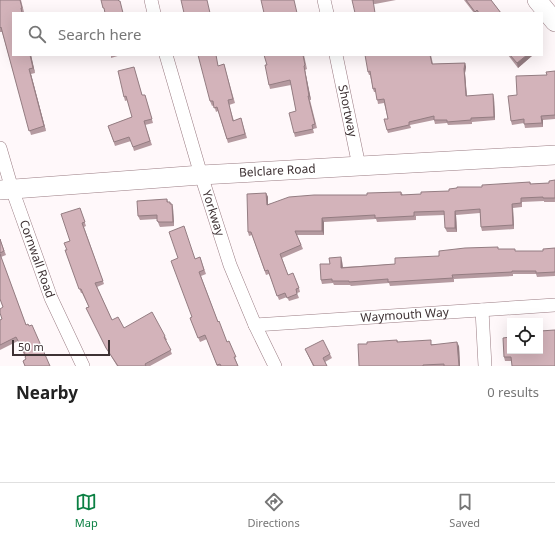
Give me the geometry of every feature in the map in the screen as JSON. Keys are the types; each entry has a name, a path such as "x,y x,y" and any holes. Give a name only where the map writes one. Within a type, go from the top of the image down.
{"street":[{"path":"151,0 154,12"},
{"path":"324,0 327,12"},
{"path":"537,0 555,22"},
{"name":"Yorkway","path":"166,56 201,175 230,265 255,325 275,366"},
{"name":"Shortway","path":"336,56 359,166"},
{"name":"Cornwall Road","path":"0,148 6,190 51,298 83,366"},
{"name":"Belclare Road","path":"6,190 201,175 555,155"},
{"name":"Waymouth Way","path":"255,325 555,305"},
{"path":"482,310 485,366"}],"building":[{"path":"0,0 20,0 22,12 12,12 12,56 30,56 33,68 29,69 44,126 29,131 1,27 0,28"},
{"path":"101,0 118,0 120,1 123,12 105,12"},
{"path":"181,0 207,0 210,12 184,12"},
{"path":"261,0 294,0 297,12 264,12"},
{"path":"352,0 373,0 375,12 355,12"},
{"path":"466,0 491,0 500,12 478,12 477,10 475,12"},
{"path":"198,56 216,56 218,66 224,64 233,99 228,100 233,121 241,118 245,134 227,139 217,107 214,108 213,101 210,101"},
{"path":"264,56 303,56 308,96 315,124 312,125 313,129 294,133 289,113 296,111 290,80 269,85 265,65 267,65"},
{"path":"365,56 430,56 432,64 465,63 466,96 493,94 494,117 471,118 471,120 447,122 447,120 434,120 434,116 409,122 409,125 387,130 384,119 388,119 384,99 377,100 375,88 373,89 370,71 368,72"},
{"path":"511,56 526,56 517,63"},
{"path":"134,67 142,95 145,95 152,119 144,121 150,141 133,147 129,137 114,142 108,126 132,117 126,96 124,97 118,71"},
{"path":"555,71 555,115 541,116 542,123 524,124 524,119 511,121 508,96 517,95 516,76 547,75 546,72"},
{"path":"555,180 555,198 521,198 521,203 512,204 513,225 481,227 480,209 455,211 455,228 445,228 444,211 414,212 414,216 375,218 375,215 322,218 322,231 295,231 301,245 280,254 288,275 293,273 299,288 296,289 297,294 287,298 285,293 277,296 268,270 265,271 251,232 248,232 247,194 266,193 267,205 289,197 314,195 367,195 367,193 401,192 401,195 421,194 421,192 449,191 449,189 457,187 482,187 482,185 530,182 530,184 549,183 549,181"},
{"path":"167,199 167,202 172,204 173,222 158,222 157,215 138,216 137,201"},
{"path":"80,208 85,222 82,223 103,281 95,283 112,320 118,317 124,328 152,312 171,350 145,364 146,366 118,366 106,348 86,308 89,307 81,289 79,289 65,250 67,250 64,243 70,241 61,214"},
{"path":"184,226 195,259 200,257 204,270 199,272 218,322 219,321 227,342 229,341 238,366 217,365 205,335 198,338 190,318 192,317 171,261 178,258 169,232"},
{"path":"0,239 4,251 0,253"},
{"path":"498,247 498,249 515,249 515,251 543,251 543,249 555,248 555,272 536,273 536,271 512,271 452,275 453,278 388,282 388,279 349,282 332,281 332,279 321,280 320,264 330,264 329,258 341,257 341,268 395,264 395,258 439,256 439,251 465,248"},
{"path":"0,254 26,325 32,325 50,366 25,366 23,361 26,359 26,356 16,337 0,345 0,320 2,319 0,309 3,307 0,299"},
{"path":"555,330 555,366 512,366 511,357 504,357 503,338 507,337 507,354 543,354 543,331"},
{"path":"323,340 330,354 323,358 327,366 314,366 305,349"},
{"path":"397,340 397,342 431,340 431,345 457,342 459,366 444,366 444,364 423,366 359,366 358,344"}]}
